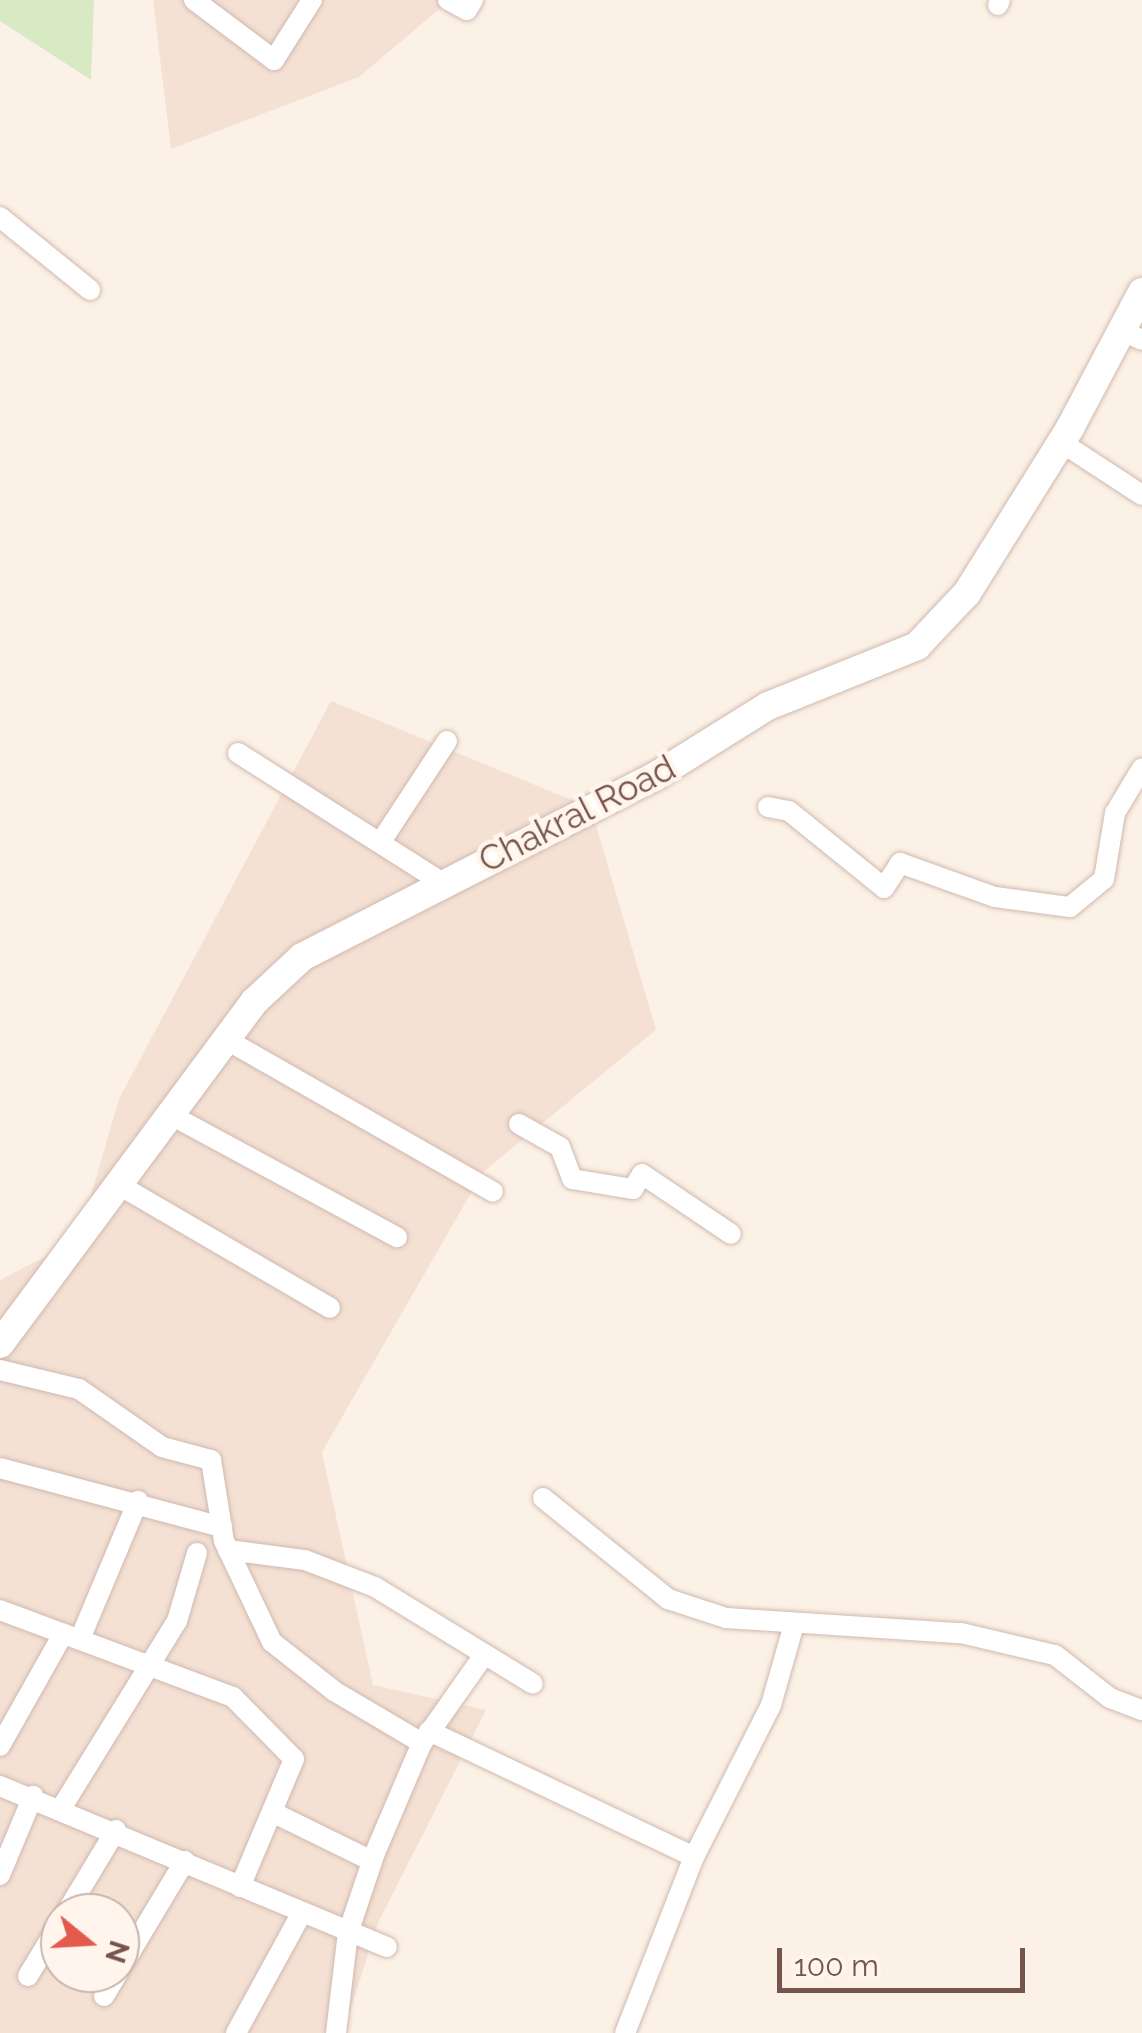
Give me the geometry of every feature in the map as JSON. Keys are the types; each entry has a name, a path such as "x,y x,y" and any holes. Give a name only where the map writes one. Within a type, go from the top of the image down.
{"street":[{"path":"194,0 274,60 312,0"},
{"path":"448,0 467,10 472,0"},
{"path":"0,216 90,290"},
{"name":"Chakral Road","path":"0,1344 227,1040 302,957 659,774 768,706 918,646 967,592 1132,335 1142,292"},
{"path":"1061,442 1142,496"},
{"path":"380,843 447,741"},
{"path":"238,752 443,883"},
{"path":"768,807 788,811 884,888 900,863 995,897 1070,907 1104,879 1115,813 1142,768"},
{"path":"227,1040 493,1192"},
{"path":"171,1115 397,1237"},
{"path":"519,1124 560,1147 572,1179 633,1189 642,1174 730,1234"},
{"path":"119,1185 330,1308"},
{"path":"0,1370 78,1389 162,1447 211,1460 228,1550 272,1642 334,1691 426,1737 694,1857"},
{"path":"0,1468 138,1501 222,1527"},
{"path":"543,1498 668,1599 726,1618 961,1633 1055,1655 1110,1698 1142,1710"},
{"path":"0,1746 71,1636 138,1501"},
{"path":"228,1550 305,1560 375,1587 533,1684"},
{"path":"62,1807 177,1621 198,1553"},
{"path":"0,1610 233,1696 294,1758 240,1887"},
{"path":"625,2033 694,1857 771,1705 794,1624"},
{"path":"336,2033 348,1934 372,1861 426,1737 484,1655"},
{"path":"0,1786 62,1807 300,1916 387,1948"},
{"path":"0,1874 33,1796"},
{"path":"274,1813 372,1861"},
{"path":"78,1893 116,1830"},
{"path":"140,1936 185,1861"},
{"path":"236,2033 300,1916"},
{"path":"28,1976 40,1956"}],"shaded area":[{"path":"153,0 450,0 359,77 171,149"},
{"path":"331,701 591,808 656,1030 483,1172 322,1452 373,1685 486,1710 378,1923 343,2033 0,2033 0,1280 78,1240 119,1099"}],"green space":[{"path":"0,0 94,0 91,80 0,21"}]}
